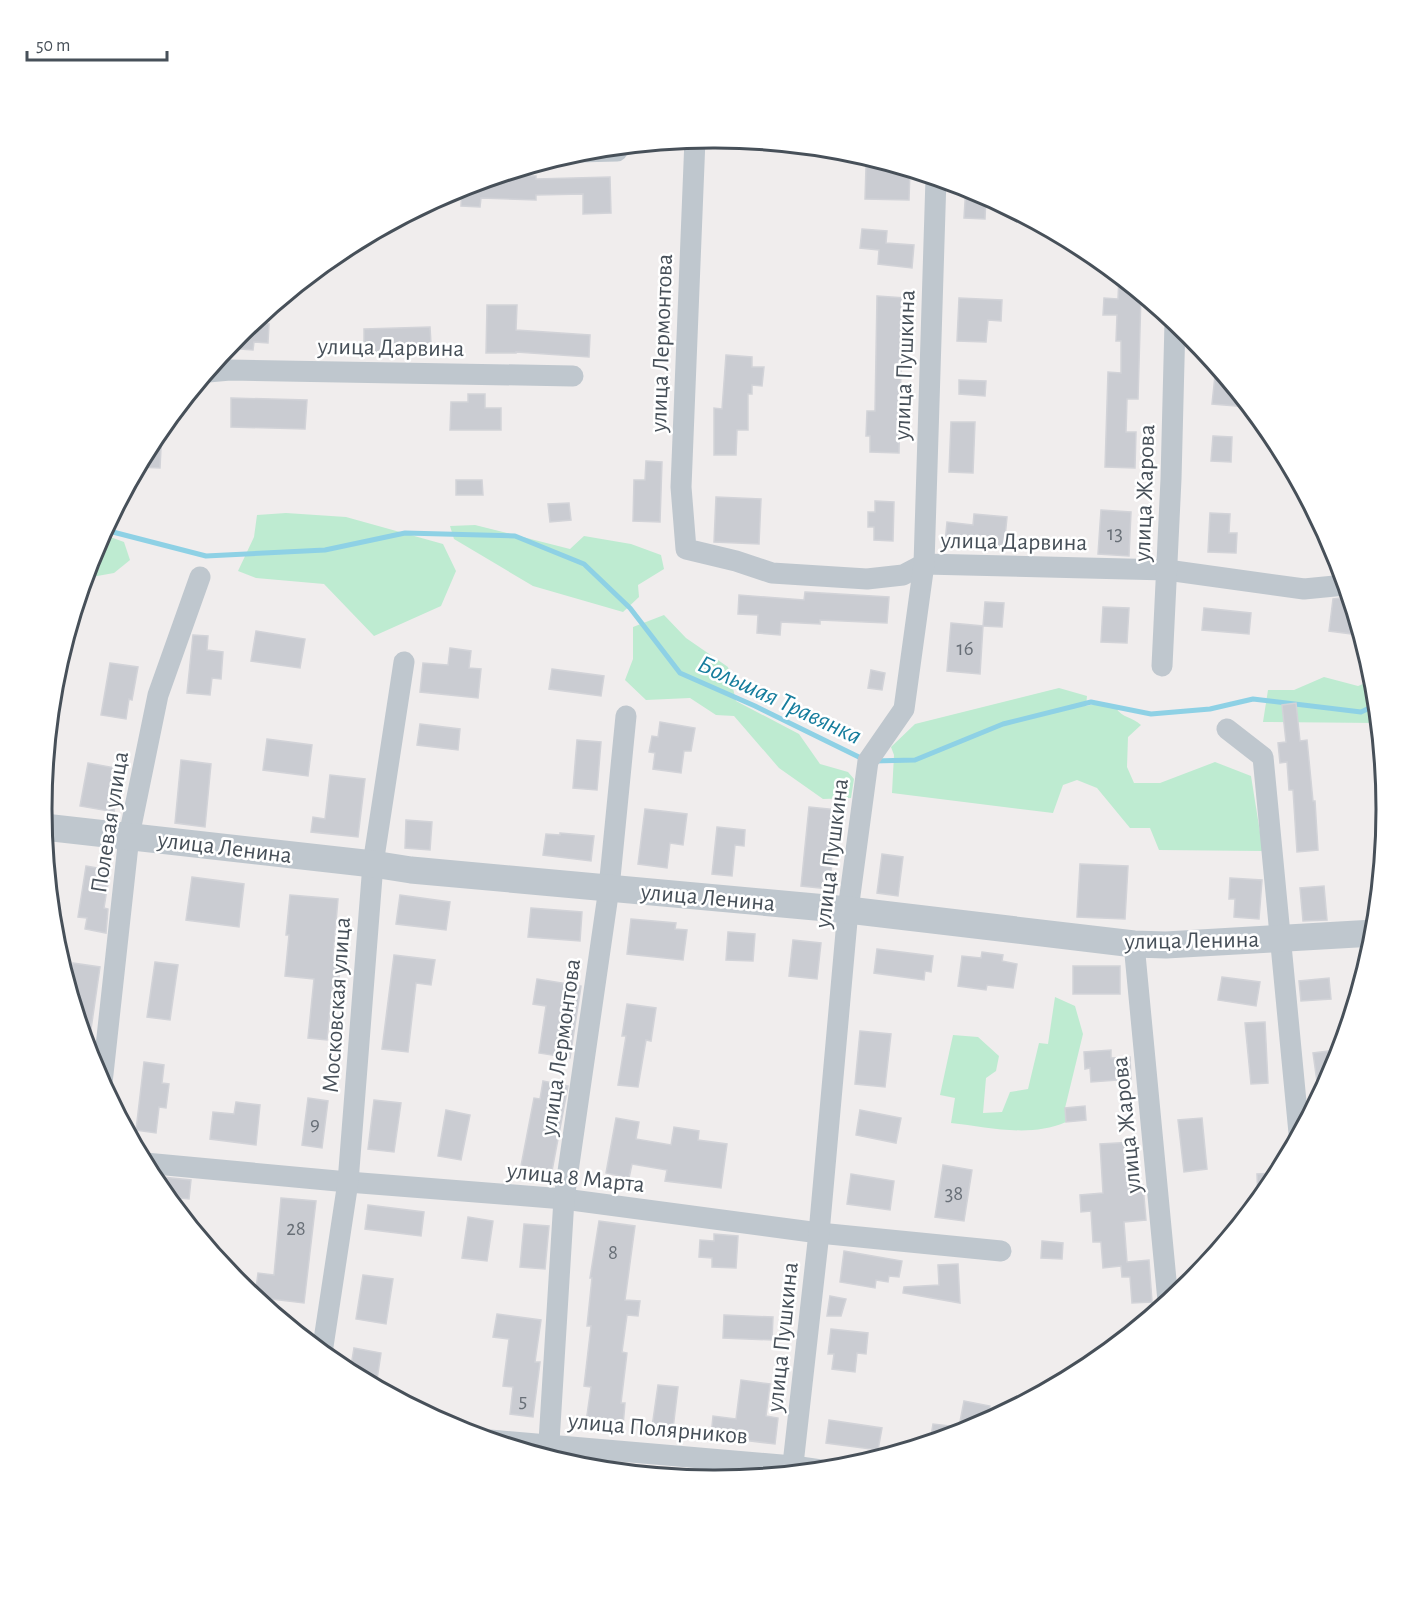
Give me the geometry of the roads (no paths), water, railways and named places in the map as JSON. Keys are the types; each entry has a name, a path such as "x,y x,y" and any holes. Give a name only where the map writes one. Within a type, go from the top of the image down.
{"street":[{"name":"улица Лермонтова","path":"686,549 681,487 695,148"},
{"name":"улица Пушкина","path":"792,1466 819,1233 848,910 868,761 904,710 924,564 936,186"},
{"name":"улица Жарова","path":"1162,666 1171,478 1175,334"},
{"name":"улица Дарвина","path":"218,371 573,376"},
{"name":"улица Дарвина","path":"686,549 736,561 772,573 867,579 903,575 924,564 1167,570 1304,589 1336,586"},
{"name":"Полевая улица","path":"104,1064 129,836 158,695 200,577"},
{"name":"Московская улица","path":"324,1343 348,1182 373,864 404,662"},
{"name":"улица Лермонтова","path":"549,1449 564,1199 609,888 626,716"},
{"path":"1227,729 1263,757 1298,1120"},
{"name":"улица Ленина","path":"53,828 411,870 848,910 1134,944 1166,945 1364,933"},
{"name":"улица Жарова","path":"1134,944 1167,1291"},
{"name":"улица 8 Марта","path":"156,1164 564,1199 819,1233 1001,1251"},
{"name":"улица Полярников","path":"559,1452 767,1468"}],"waterway":[{"name":"Большая Травянка","path":"114,532 206,556 325,550 405,533 515,536 584,564 630,608 680,673 755,706 865,760"},
{"name":"Большая Травянка","path":"873,761 915,760 1003,724 1091,702 1151,714 1210,709 1253,699 1361,712 1368,709"}]}
